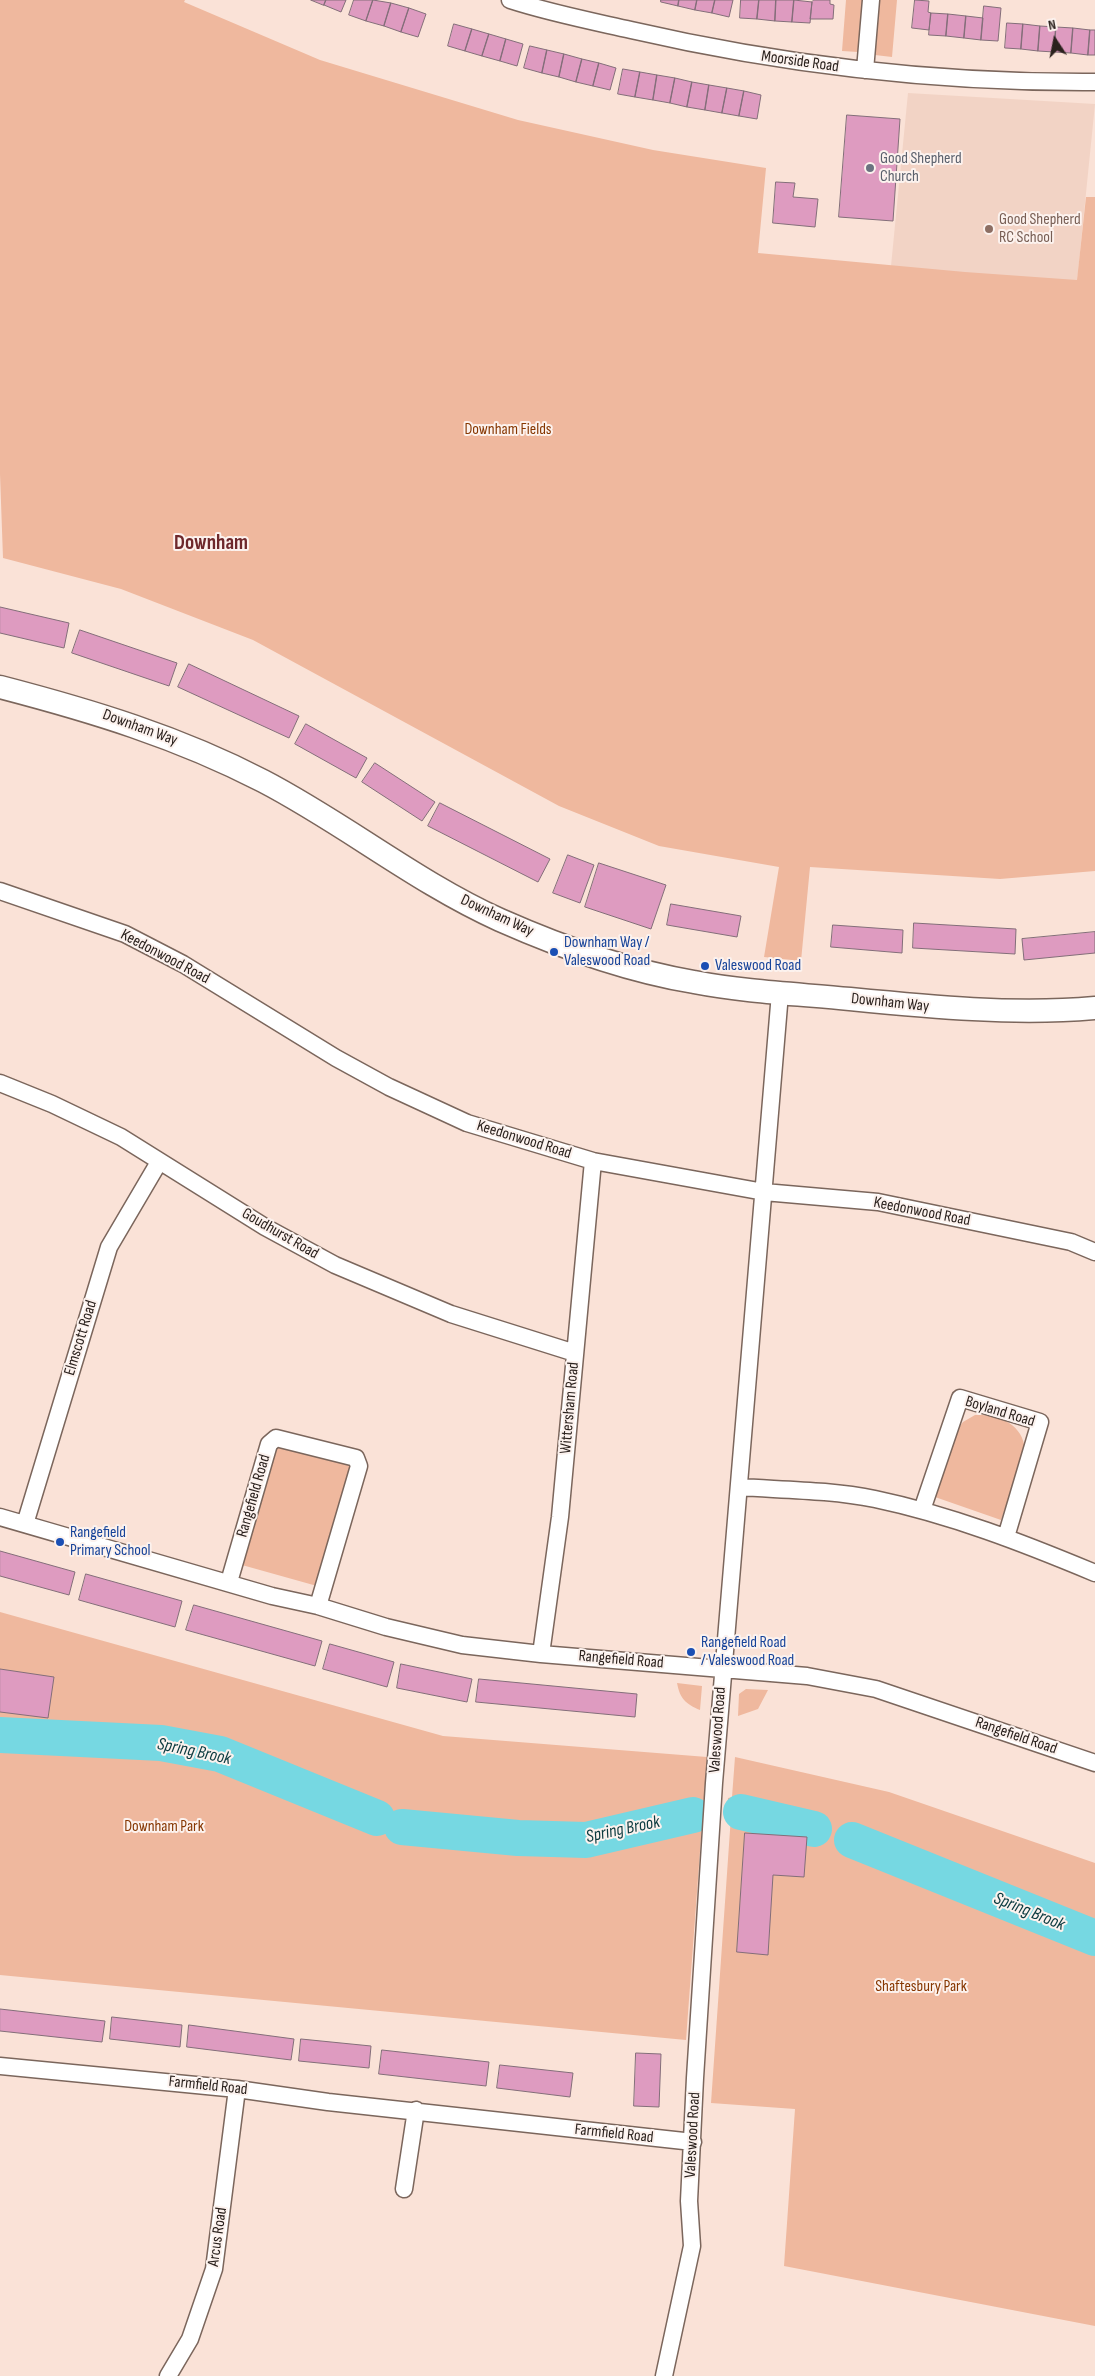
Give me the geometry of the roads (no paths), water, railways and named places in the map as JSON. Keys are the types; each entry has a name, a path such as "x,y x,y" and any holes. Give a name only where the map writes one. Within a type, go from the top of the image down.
{"street":[{"name":"Moorside Road","path":"510,0 706,47 865,70 1031,83 1095,82"},
{"path":"865,70 872,0"},
{"name":"Downham Way","path":"0,687 99,713 196,749 265,782 444,891 499,919 620,964 693,982 780,993 938,1008 1060,1011 1095,1008"},
{"name":"Keedonwood Road","path":"0,891 125,934 183,964 336,1058 389,1087 476,1126 593,1161 764,1192 878,1202 1071,1242 1095,1252"},
{"name":"Valeswood Road","path":"664,2376 692,2246 689,2201 695,2078 723,1669 780,993"},
{"name":"Goudhurst Road","path":"0,1083 52,1104 121,1137 265,1227 335,1266 451,1314 575,1353"},
{"name":"Wittersham Road","path":"541,1654 560,1517 593,1161"},
{"name":"Elmscott Road","path":"25,1524 109,1247 160,1162"},
{"name":"Boyland Road","path":"922,1510 960,1398 1040,1422 1006,1537"},
{"name":"Rangefield Road","path":"229,1582 269,1444 276,1438 356,1458 359,1466 318,1606"},
{"path":"738,1487 836,1494 874,1499 922,1510 1006,1537 1095,1573"},
{"name":"Rangefield Road","path":"0,1517 272,1596 318,1606 432,1639 462,1645 541,1654 807,1676 876,1689 1095,1763"},
{"name":"Farmfield Road","path":"0,2066 237,2089 328,2102 416,2110 693,2142"},
{"name":"Arcus Road","path":"168,2376 190,2339 214,2269 237,2089"},
{"path":"404,2188 416,2110"}],"waterway":[{"name":"Spring Brook","path":"0,1735 161,1743 220,1754 377,1818"},
{"path":"741,1812 814,1829"},
{"name":"Spring Brook","path":"402,1827 518,1838 586,1840 693,1815"},
{"name":"Spring Brook","path":"852,1840 1095,1938"}],"place":[{"name":"Good Shepherd Church","path":"870,168"},
{"name":"Good Shepherd RC School","path":"989,229"},
{"name":"Downham Way / Valeswood Road","path":"554,952"},
{"name":"Valeswood Road","path":"705,966"},
{"name":"Rangefield Primary School","path":"60,1542"},
{"name":"Rangefield Road / Valeswood Road","path":"691,1652"}],"district":[{"name":"Downham","path":"211,544"}],"park label":[{"name":"Downham Fields","path":"508,430"},
{"name":"Downham Park","path":"164,1827"},
{"name":"Shaftesbury Park","path":"921,1987"}]}
